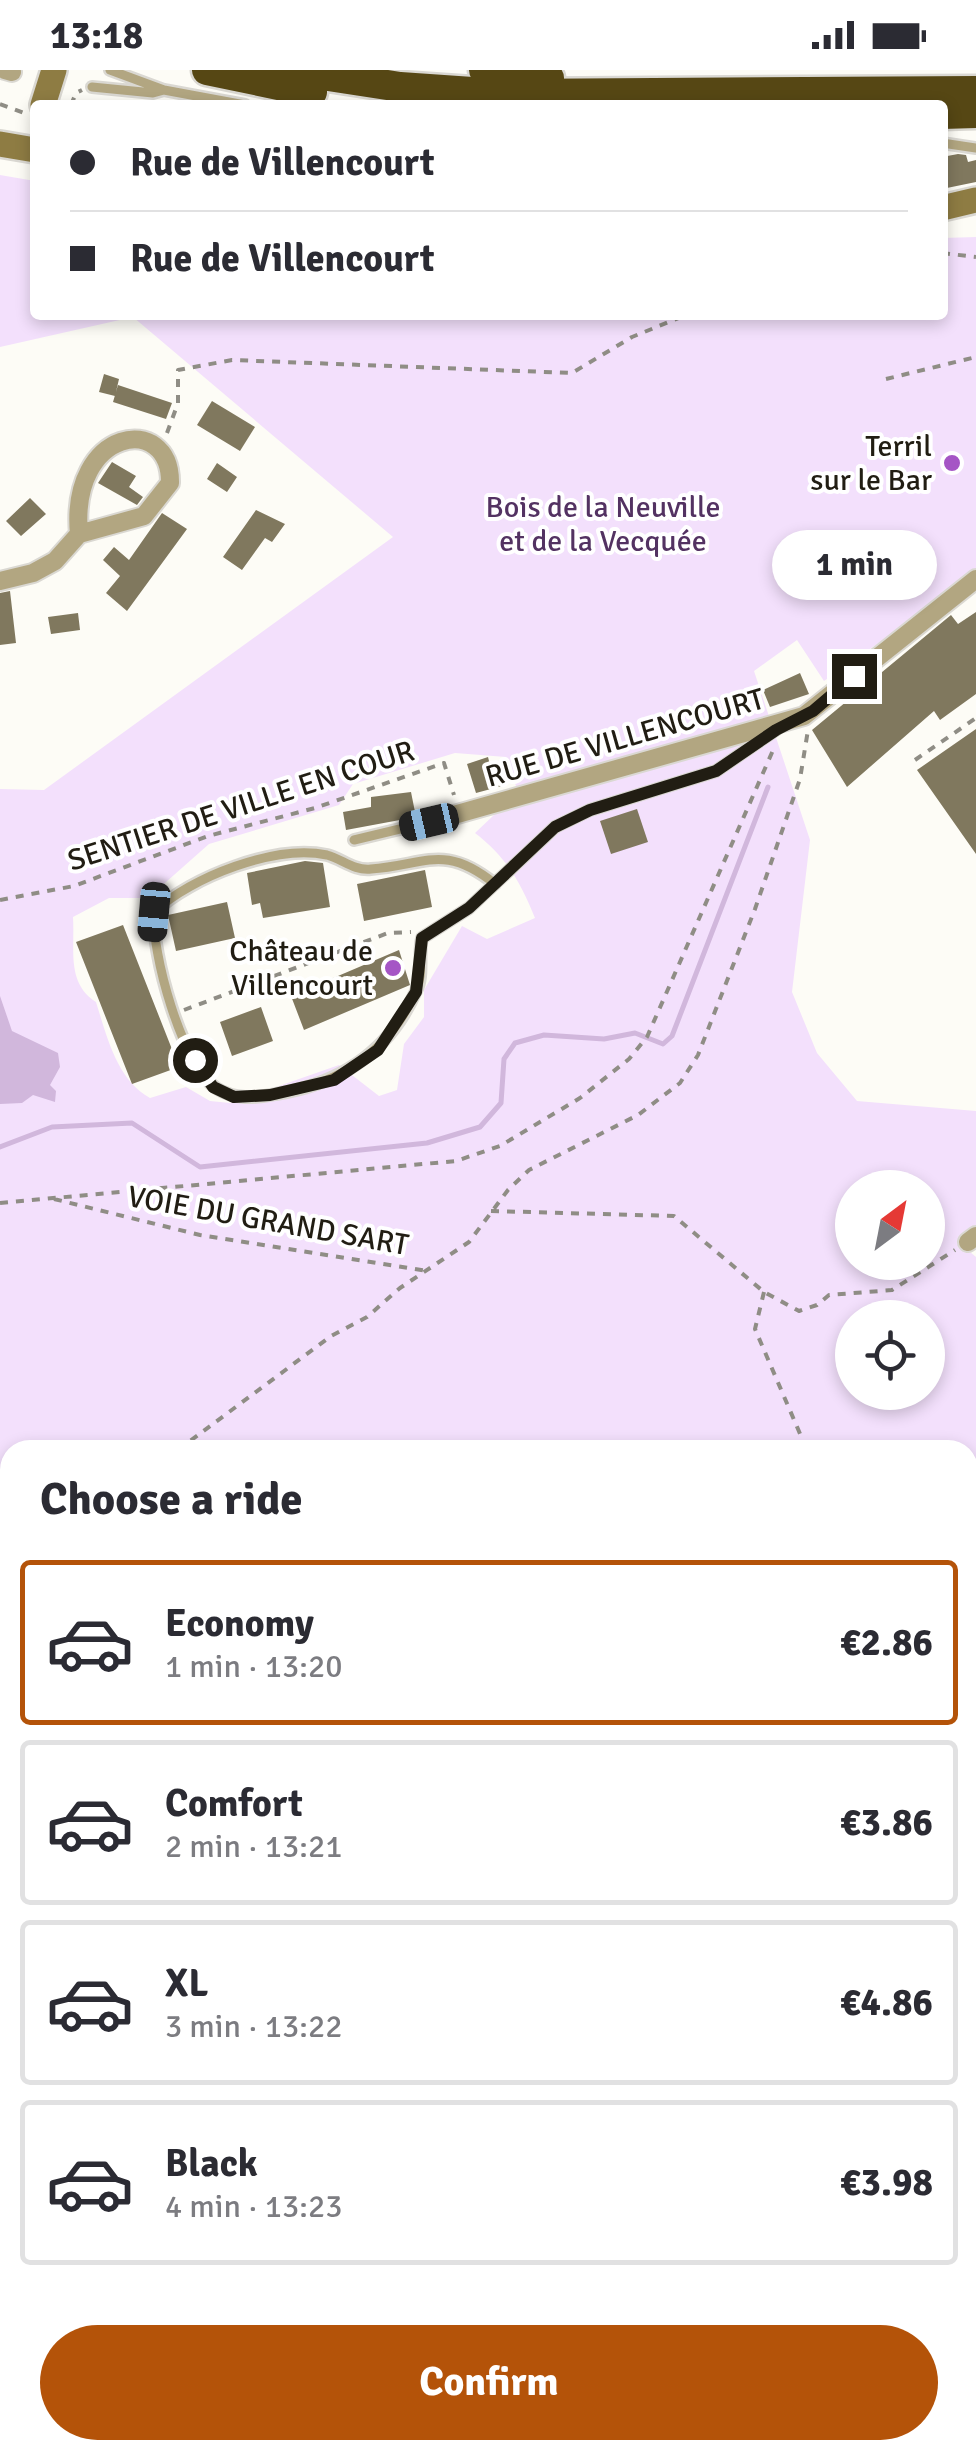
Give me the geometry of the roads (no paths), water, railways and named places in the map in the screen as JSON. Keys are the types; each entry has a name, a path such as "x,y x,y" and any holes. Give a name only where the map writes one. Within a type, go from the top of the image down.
{"highway":[{"path":"207,70 501,94 618,96 641,92"},
{"path":"484,70 641,92 976,92"},
{"path":"314,80 392,100"},
{"path":"948,114 976,113"}],"main road":[{"path":"44,100 54,70"},
{"path":"0,144 30,143"},
{"path":"948,207 976,200"}],"street":[{"path":"0,581 33,573 55,561 79,534 144,516 170,483 167,462 158,450 135,439 114,442 101,451 80,489 79,534"},
{"name":"RUE DE VILLENCOURT","path":"429,822 800,717 976,579"}],"lane":[{"path":"110,70 164,90 218,100"},
{"path":"92,87 153,93 164,90"},
{"path":"948,144 976,148"},
{"name":"RUE DE VILLENCOURT","path":"495,884 462,862 443,858 368,870 329,856 306,854 214,874 174,893 154,912 152,938 175,1013 195,1060 213,1087 234,1097 270,1095 334,1080 378,1050 416,992 422,938 469,908 495,884 555,827 590,810 716,771 800,717"},
{"name":"RUE DE VILLENCOURT","path":"354,840 429,822"}],"waterway":[{"path":"0,1147 52,1127 132,1123 200,1167 427,1143 480,1127 501,1103 504,1059 515,1043 544,1035 604,1039 635,1033 663,1044 672,1036 768,787"}],"place":[{"name":"Terril sur le Bar","path":"952,463"},
{"name":"Château de Villencourt","path":"393,968"}],"park label":[{"name":"Bois de la Neuville et de la Vecquée","path":"603,524"}]}
